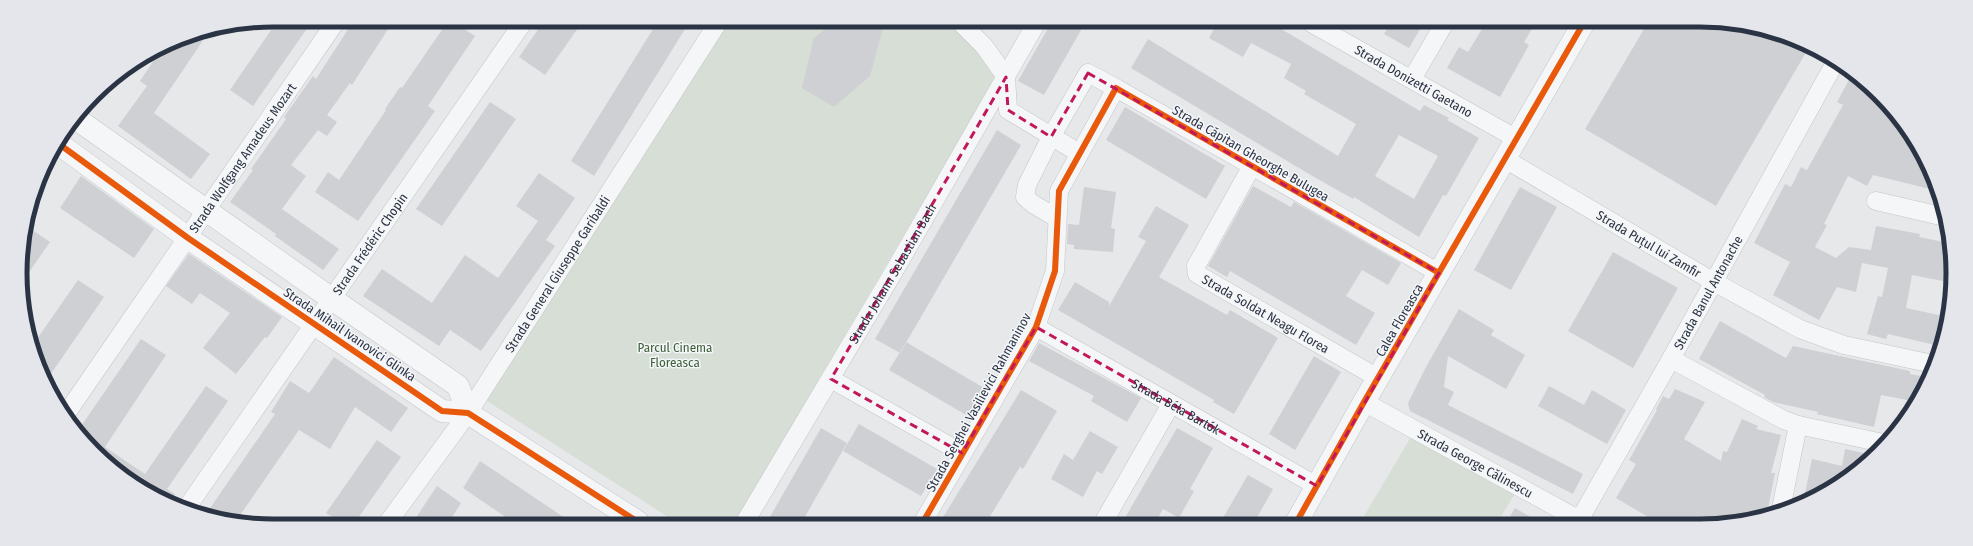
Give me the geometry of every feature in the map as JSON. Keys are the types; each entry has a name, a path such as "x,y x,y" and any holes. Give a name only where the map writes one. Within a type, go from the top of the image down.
{"street":[{"name":"Strada Wolfgang Amadeus Mozart","path":"68,411 332,27"},
{"name":"Strada Frédéric Chopin","path":"189,504 316,324 520,27"},
{"name":"Strada General Giuseppe Garibaldi","path":"391,519 468,413 716,27"},
{"path":"965,27 984,46 1006,77 1008,110 1079,153 1116,88"},
{"name":"Strada Johann Sebastian Bach","path":"747,519 831,379 1034,27"},
{"name":"Strada Donizetti Gaetano","path":"1318,27 1517,139"},
{"path":"1412,80 1442,27"},
{"name":"Calea Floreasca","path":"1298,519 1364,402 1581,27"},
{"name":"Strada Banul Antonache","path":"1583,519 1833,66"},
{"name":"Strada Căpitan Gheorghe Bulugea","path":"1057,218 1033,204 1025,197 1027,185 1051,137 1088,73 1439,273"},
{"name":"Strada Mihail Ivanovici Glinka","path":"80,121 458,386 468,413"},
{"name":"Strada Mihail Ivanovici Glinka","path":"62,146 188,238 442,411 468,413 633,519"},
{"name":"Strada Serghei Vasilievici Rahmaninov","path":"925,519 1036,327 1055,271 1059,191 1079,153"},
{"name":"Strada Puțul lui Zamfir","path":"1505,159 1714,282 1800,329 1844,345 1929,363"},
{"name":"Strada Soldat Neagu Florea","path":"1252,166 1196,266 1197,274 1378,378"},
{"path":"1876,201 1939,215"},
{"name":"Strada Béla Bartók","path":"1036,327 1317,486"},
{"path":"1671,359 1784,420 1798,425 1879,442"},
{"path":"831,379 962,453"},
{"name":"Strada George Călinescu","path":"1364,402 1576,519"},
{"path":"1105,519 1171,404"},
{"path":"1782,505 1798,425"}],"highlighted area":[{"path":"1088,73 1439,273 1317,486 1036,327 962,453 831,379 1006,77 1008,110 1051,137"}],"green space":[{"name":"Parcul Cinema Floreasca","path":"724,27 952,27 970,41 996,78 737,519 671,519 484,399"},
{"path":"1415,430 1519,487 1499,519 1362,519"}],"building":[{"path":"273,27 308,27 253,106 230,90"},
{"path":"349,27 389,27 352,85 350,83 327,115 337,122 327,136 318,130 291,165 306,176 282,209 339,249 323,270 275,236 276,234 230,202 286,119 284,117 313,76 316,79"},
{"path":"444,27 461,27 475,36 428,106 435,111 358,221 315,192 328,172 339,180 400,87 402,88"},
{"path":"540,27 579,27 545,75 519,57"},
{"path":"654,27 686,27 594,176 571,161"},
{"path":"828,27 883,28 870,76 834,107 802,88 814,38"},
{"path":"1049,27 1083,27 1044,95 1018,81"},
{"path":"1215,27 1278,27 1420,111 1424,105 1449,118 1447,120 1479,138 1446,196 1443,195 1419,237 1354,197 1353,199 1309,174 1131,68 1148,39 1338,156 1356,124 1304,94 1306,91 1284,78 1291,64 1251,43 1243,57 1209,38","holes":["1399,135 1438,156 1414,199 1375,176"]},
{"path":"1388,27 1421,27 1409,48 1384,34"},
{"path":"1483,27 1533,27 1524,42 1529,45 1500,97 1447,68 1459,47 1468,52"},
{"path":"1645,27 1700,27 1732,29 1764,35 1807,51 1716,206 1585,129"},
{"path":"206,36 154,113 210,154 191,179 118,126 147,86 140,81 156,56"},
{"path":"1850,78 1874,99 1905,136 1921,164 1931,189 1873,175 1867,186 1848,176 1824,224 1827,225 1815,247 1836,258 1849,247 1871,250 1876,226 1920,234 1919,237 1944,242 1945,282 1912,275 1906,308 1942,316 1935,345 1888,334 1886,339 1867,334 1878,296 1882,297 1888,268 1862,263 1856,292 1837,287 1819,320 1773,295 1790,262 1754,243 1785,184 1791,187 1801,167 1807,170 1843,105 1837,102"},
{"path":"490,102 516,119 442,226 416,209"},
{"path":"1125,107 1225,166 1206,199 1106,140"},
{"path":"997,130 1021,145 900,353 875,339"},
{"path":"539,173 575,198 546,240 555,246 481,351 450,330 439,346 363,296 382,269 432,303 465,255 498,278 538,221 516,206"},
{"path":"81,176 154,229 134,258 60,208"},
{"path":"1253,186 1291,207 1294,202 1401,263 1388,285 1362,270 1346,296 1375,313 1356,345 1230,271 1227,277 1208,266"},
{"path":"1084,187 1116,192 1111,228 1115,229 1113,252 1074,249 1074,245 1067,244 1068,224 1079,225"},
{"path":"1520,187 1557,207 1511,290 1474,270"},
{"path":"1156,206 1189,225 1159,277 1227,315 1230,310 1278,338 1234,414 1213,402 1214,400 1058,310 1075,282 1109,302 1109,306 1146,241 1138,237"},
{"path":"31,229 50,242 27,275"},
{"path":"1613,252 1678,288 1633,368 1568,331"},
{"path":"189,254 282,317 267,338 265,337 236,374 203,348 230,313 200,293 192,304 166,286"},
{"path":"78,280 104,297 50,376 36,340"},
{"path":"1459,309 1494,330 1491,335 1525,355 1506,389 1448,356 1444,387 1454,392 1448,405 1583,474 1573,494 1410,411 1408,403 1426,367"},
{"path":"1720,321 1786,358 1793,346 1910,371 1910,374 1923,376 1910,401 1881,395 1874,427 1773,402 1764,397 1765,395 1699,359"},
{"path":"141,339 166,355 105,447 145,474 206,386 228,401 167,489 175,494 173,498 136,478 123,468 99,447 81,426"},
{"path":"906,342 984,388 968,416 889,370"},
{"path":"1039,343 1141,398 1127,422 1091,401 1094,396 1029,361"},
{"path":"1314,356 1341,372 1295,450 1269,434"},
{"path":"334,357 408,408 391,432 355,407 330,449 299,430 239,517 208,511 275,414 271,412 290,381 309,393"},
{"path":"1549,386 1584,405 1592,390 1626,410 1607,444 1538,406"},
{"path":"1675,389 1705,402 1684,439 1721,461 1723,451 1727,452 1742,419 1758,426 1756,429 1781,435 1771,473 1775,473 1768,510 1732,517 1700,519 1652,519 1616,498 1636,464 1629,460 1657,410 1656,409 1663,396 1669,399"},
{"path":"1021,390 1057,411 1023,469 1020,467 988,519 942,519"},
{"path":"859,424 937,469 921,496 843,451"},
{"path":"821,428 847,443 804,519 769,519"},
{"path":"1177,428 1213,448 1190,489 1194,491 1179,518 1163,509 1157,519 1124,519"},
{"path":"1090,431 1118,447 1102,474 1097,471 1083,497 1051,479 1064,454 1073,460"},
{"path":"377,440 401,457 357,519 336,519 326,513"},
{"path":"1845,449 1867,454 1837,478 1804,496 1812,459 1842,466"},
{"path":"480,461 567,519 509,519 463,488"},
{"path":"1248,475 1273,489 1256,519 1222,519"},
{"path":"437,486 461,503 451,519 415,519"},
{"path":"1515,508 1534,519 1508,519"}],"cycle path":[{"path":"1298,519 1364,402 1581,27"},
{"path":"925,519 1036,327 1055,271 1059,191 1116,88 1439,273"},
{"path":"62,146 188,238 442,411 468,413 633,519"}]}
